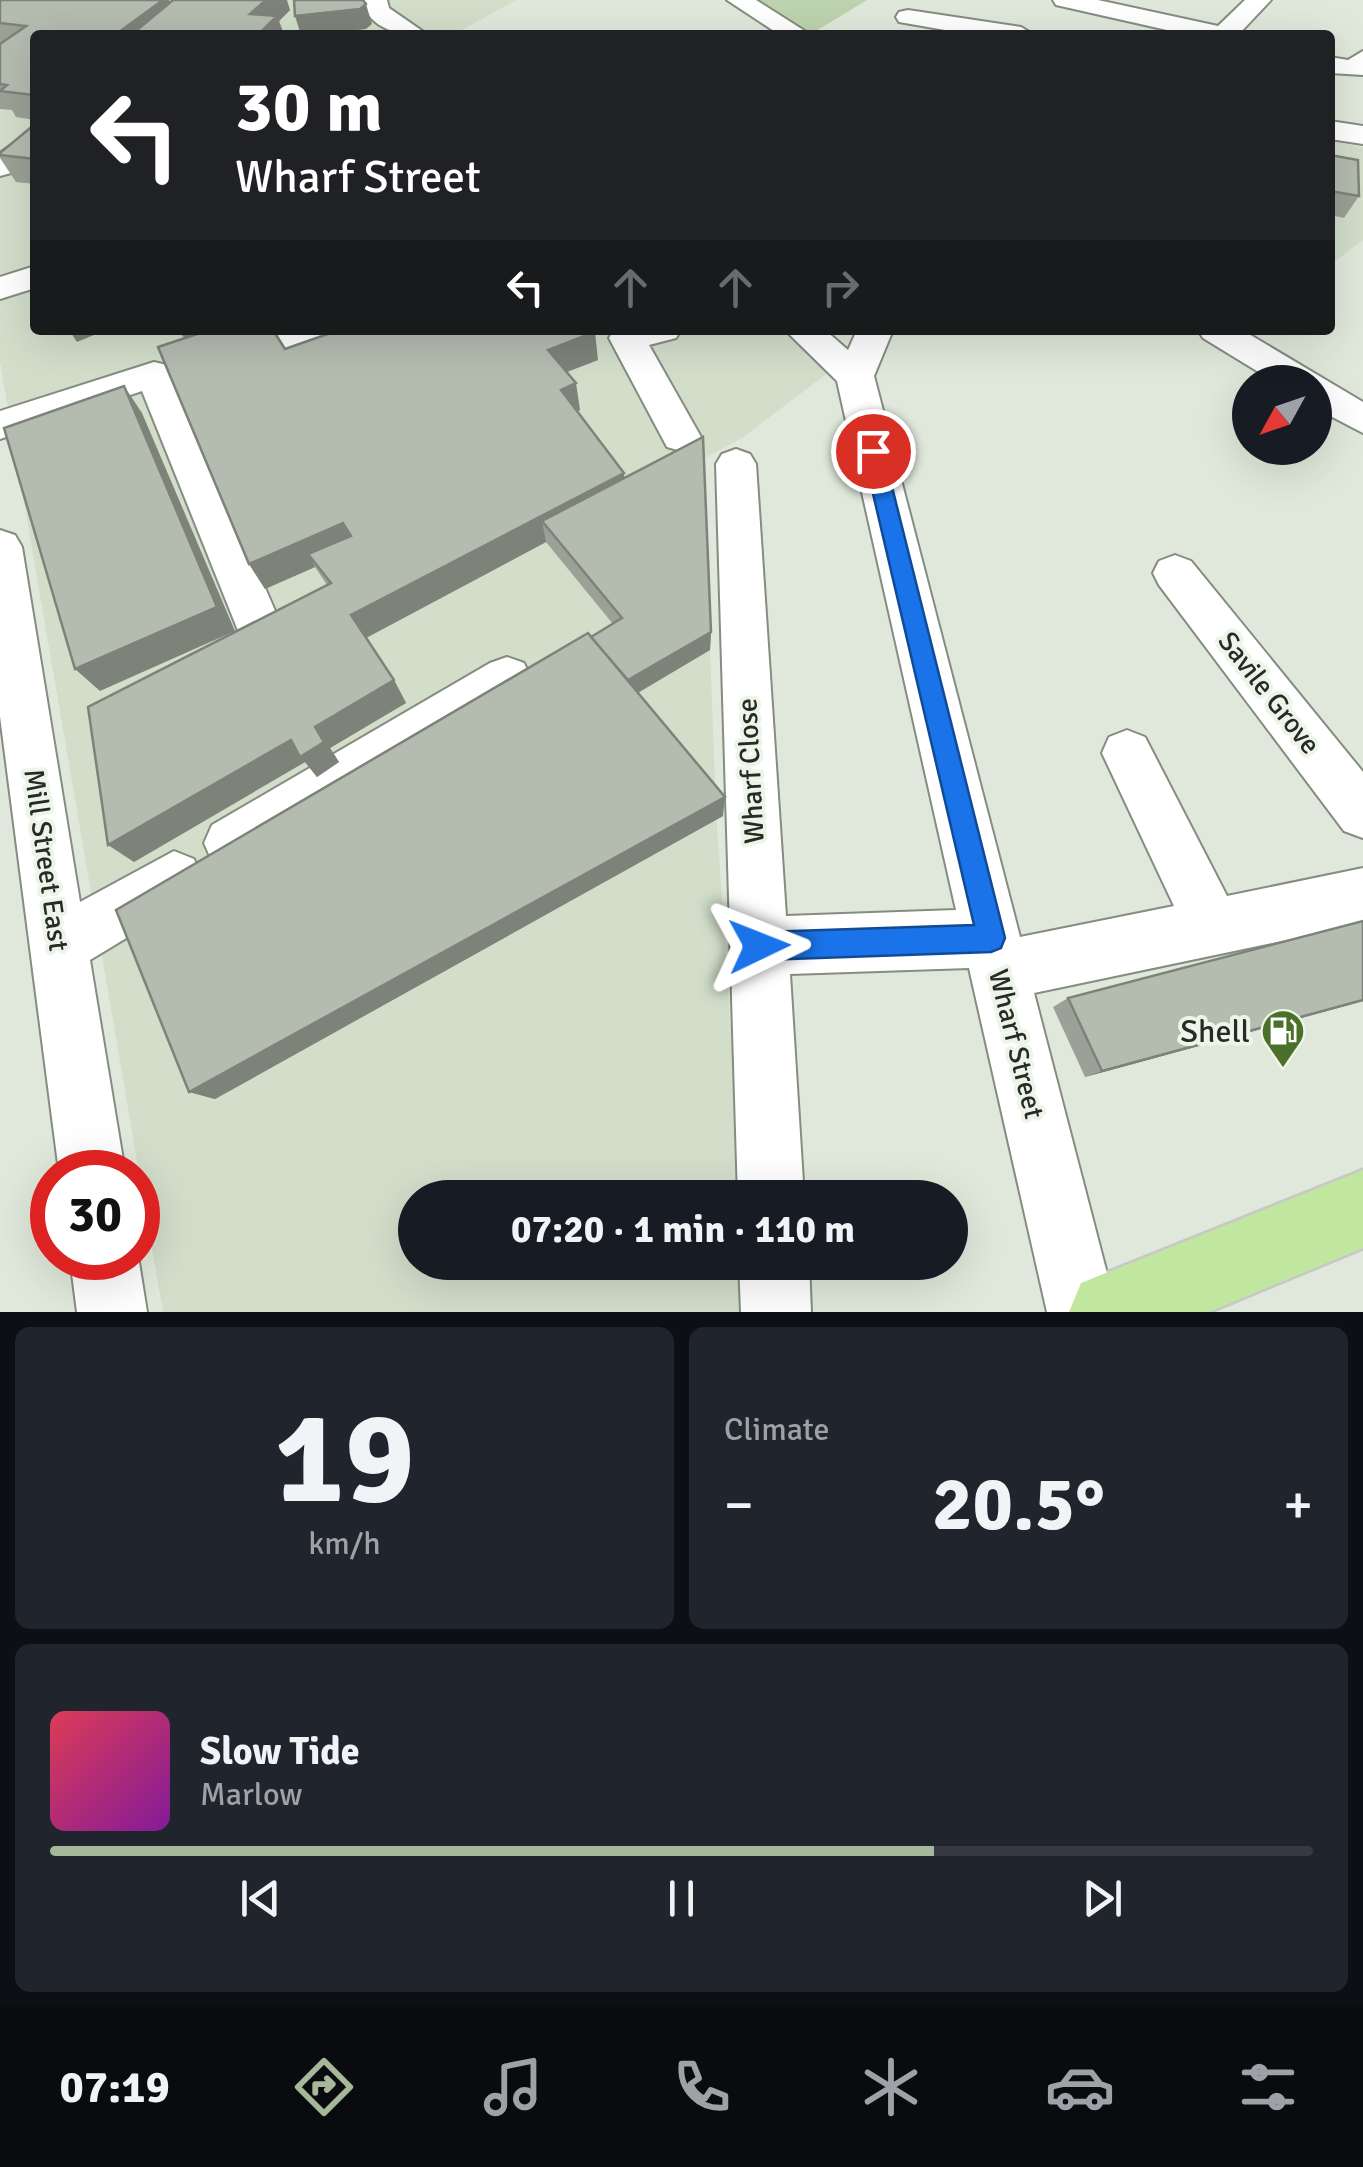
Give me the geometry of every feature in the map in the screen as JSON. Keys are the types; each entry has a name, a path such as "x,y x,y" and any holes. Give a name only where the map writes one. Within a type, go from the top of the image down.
{"main road":[{"path":"1110,1312 1363,1208"}],"street":[{"path":"374,0 376,11 408,30"},
{"path":"739,0 790,30"},
{"path":"1065,0 1201,30"},
{"path":"1228,30 1259,0"},
{"path":"908,17 990,30"},
{"path":"1126,30 1143,17"},
{"path":"1335,65 1354,69 1363,59"},
{"path":"1335,131 1363,136"},
{"path":"0,167 30,145"},
{"path":"0,290 30,278"},
{"path":"0,425 154,374 160,367 235,341 287,335"},
{"path":"638,335 681,437"},
{"name":"Wharf Street","path":"816,335 865,353 995,955 1082,1312"},
{"path":"1224,335 1274,365"},
{"path":"154,374 262,634"},
{"path":"1332,401 1363,420"},
{"name":"Wharf Close","path":"736,464 770,1180"},
{"name":"Mill Street East","path":"0,547 89,1150"},
{"name":"Savile Grove","path":"1175,573 1363,813"},
{"path":"58,947 507,678"},
{"path":"1127,753 1213,927"},
{"path":"759,946 995,955 1213,927 1363,896"},
{"path":"107,1280 112,1312"},
{"path":"775,1280 776,1312"}],"shaded area":[{"path":"0,0 516,0 462,30 30,30 30,335 789,335 833,369 742,438 703,459 716,811 741,1180 398,1180 398,1280 747,1280 750,1312 163,1312 158,1280 160,1150 135,1150 0,362"},
{"path":"1335,142 1363,147 1363,240 1335,261"}],"green space":[{"path":"752,0 867,0 818,30 804,30"}],"building":[{"path":"163,0 122,30 30,30 30,95 0,91 7,85 0,84 0,44 26,26 0,23 0,1"},
{"path":"173,0 266,0 250,14 277,16 263,30 137,30"},
{"path":"294,0 363,0 366,4 360,9 295,16"},
{"path":"30,128 30,158 0,153"},
{"path":"1335,156 1358,160 1359,196 1335,192"},
{"path":"194,335 276,335 285,349 325,335 587,335 548,350 576,383 561,390 624,473 351,615 394,680 315,727 324,742 300,757 291,740 108,845 88,707 331,583 308,554 351,536 343,523 249,564 158,347"},
{"path":"124,386 217,607 75,669 4,428"},
{"path":"703,437 711,632 628,680 591,637 622,618 542,521"},
{"path":"588,633 725,797 189,1092 116,910"},
{"path":"1363,921 1363,1000 1102,1071 1068,998"}],"place":[{"name":"Shell","path":"1283,1069"}],"route":[{"path":"759,946 991,938 873,451"}]}
